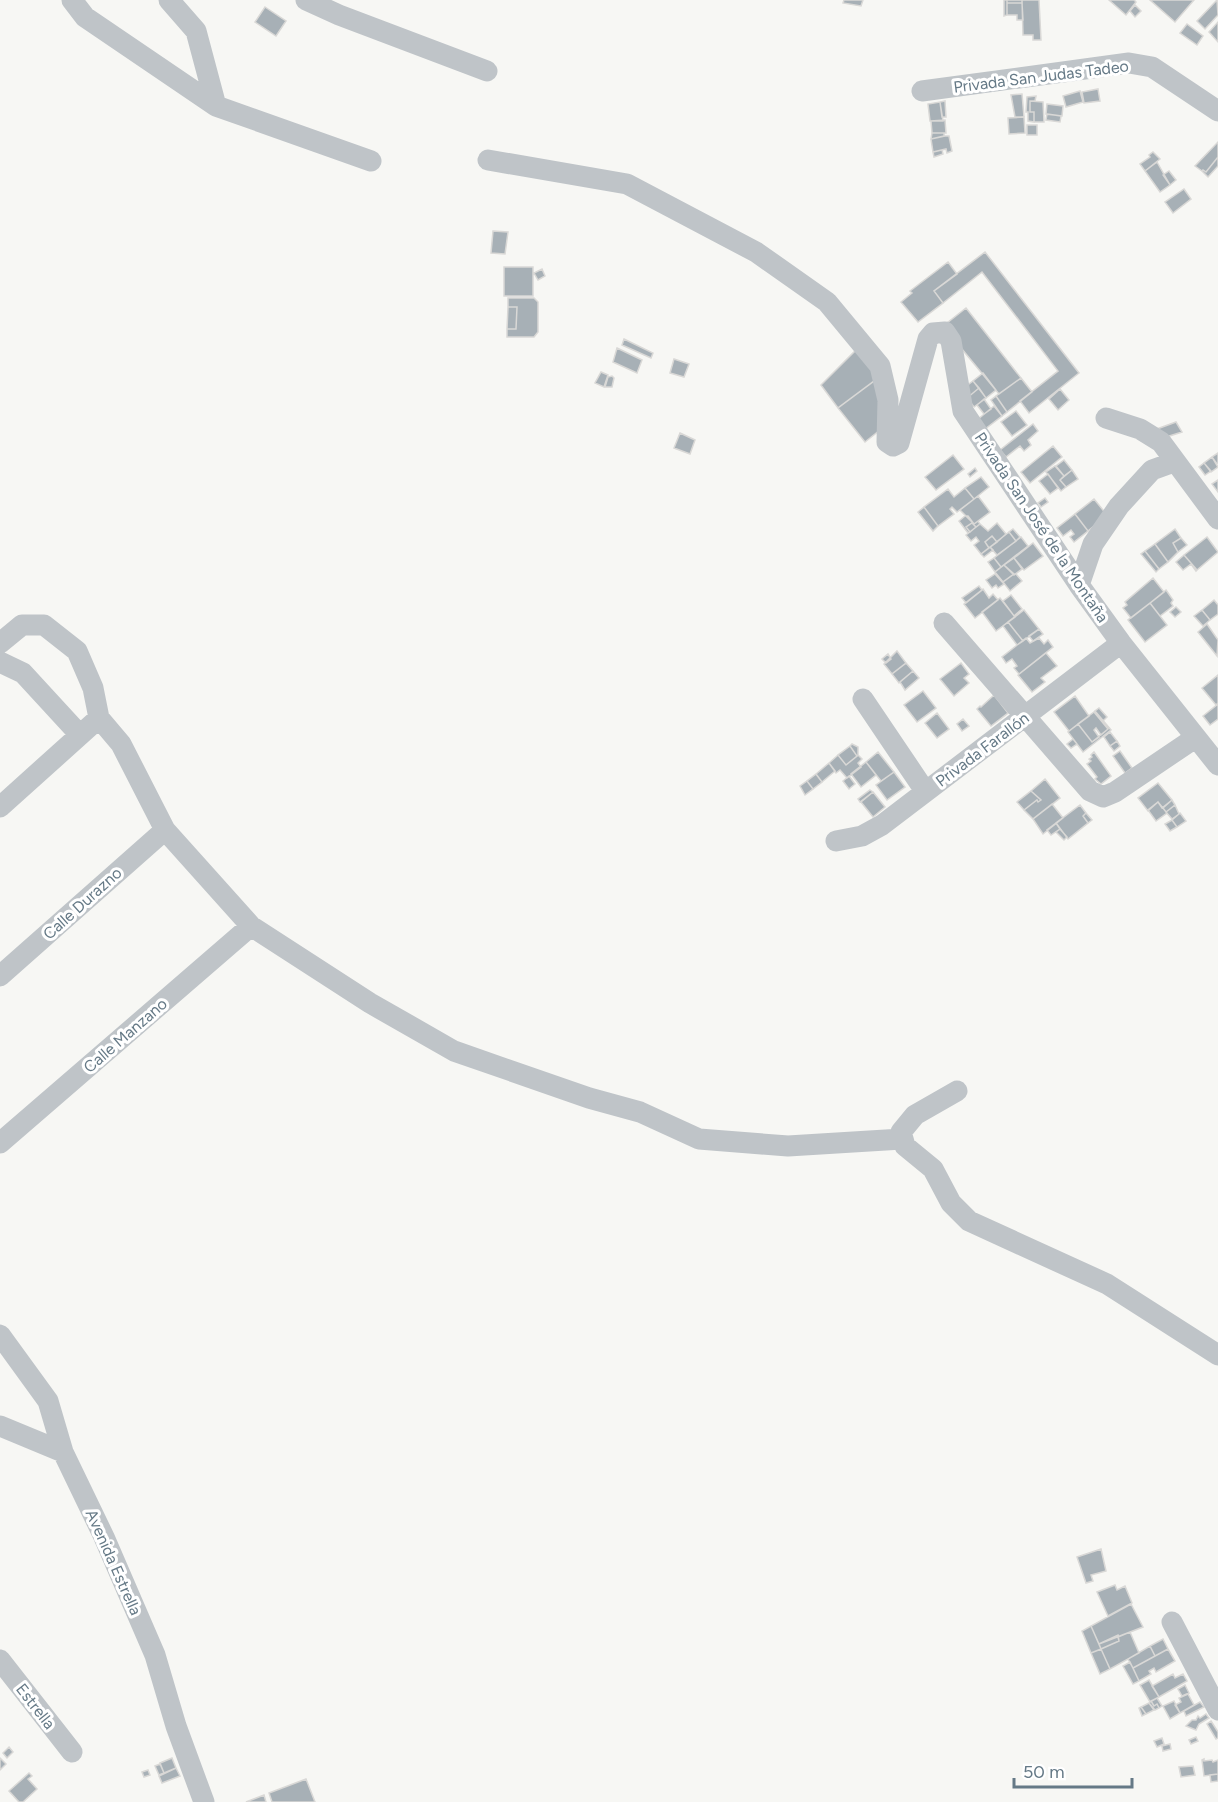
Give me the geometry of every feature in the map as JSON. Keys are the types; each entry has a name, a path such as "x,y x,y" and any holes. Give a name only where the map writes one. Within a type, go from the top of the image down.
{"street":[{"path":"72,0 85,17 216,106 371,161"},
{"path":"169,0 196,31 216,106"},
{"path":"306,0 339,15 488,71"},
{"name":"Privada San Judas Tadeo","path":"922,91 1129,63 1152,67 1218,111"},
{"name":"Privada San José de la Montaña","path":"488,159 627,184 765,258 827,302 880,366 888,400 887,442 893,446 899,443 928,339 933,333 945,332 951,341 963,411 1079,585 1121,643 1218,765"},
{"path":"1106,418 1140,429 1161,442 1218,519"},
{"path":"1079,585 1093,544 1119,506 1152,470 1174,462"},
{"path":"944,623 1090,791 1103,796 1115,792 1196,738"},
{"path":"0,643 22,625 44,626 77,651 93,688 99,718 121,744 165,830 251,926 370,1003 454,1051 589,1098 640,1112 699,1139 788,1146 902,1139"},
{"name":"Privada Farallón","path":"836,841 862,836 882,825 1121,643"},
{"path":"0,662 24,673 80,735"},
{"path":"863,699 925,791"},
{"path":"0,807 99,718"},
{"name":"Calle Durazno","path":"0,976 165,830"},
{"name":"Calle Manzano","path":"0,1143 251,926"},
{"path":"957,1090 915,1115 901,1132 905,1146 933,1169 951,1203 969,1221 1107,1284 1218,1355"},
{"name":"Avenida Estrella","path":"0,1335 48,1401 63,1452 105,1537 155,1655 176,1726 204,1802"},
{"path":"0,1426 63,1452"},
{"path":"1172,1622 1218,1710"},
{"name":"Estrella","path":"0,1660 72,1752"}],"building":[{"path":"844,0 863,0 861,6 843,3"},
{"path":"1004,0 1007,0 1007,15 1004,16"},
{"path":"1007,0 1022,0 1022,3 1007,3"},
{"path":"1022,0 1039,0 1041,40 1033,40 1033,35 1023,35"},
{"path":"1109,0 1134,0 1136,2 1126,15"},
{"path":"1150,0 1194,0 1175,22"},
{"path":"1217,0 1218,15 1205,29 1197,21"},
{"path":"1007,3 1022,3 1023,20 1017,20 1017,15 1007,15"},
{"path":"1135,5 1141,11 1135,17 1130,11"},
{"path":"265,7 286,21 276,36 255,22"},
{"path":"1218,22 1218,42 1209,32"},
{"path":"1187,24 1203,36 1197,45 1180,33"},
{"path":"1098,89 1100,101 1084,103 1082,92"},
{"path":"1080,91 1083,102 1066,107 1063,96"},
{"path":"1022,94 1024,117 1015,117 1011,95"},
{"path":"1036,96 1035,101 1030,101 1030,112 1034,112 1034,122 1028,121 1027,97"},
{"path":"945,101 946,117 942,117 940,102"},
{"path":"1030,101 1043,102 1044,122 1034,122 1034,112 1030,112"},
{"path":"940,102 943,121 930,121 928,104"},
{"path":"1047,104 1063,106 1062,116 1046,114"},
{"path":"1047,114 1061,116 1060,122 1046,120"},
{"path":"1024,117 1025,133 1009,134 1008,118"},
{"path":"945,120 946,133 932,133 931,121"},
{"path":"1027,125 1037,125 1037,135 1027,135"},
{"path":"932,133 944,133 944,136 931,139"},
{"path":"949,136 952,151 947,153 946,149 933,152 931,139"},
{"path":"1218,142 1218,157 1206,172 1195,166"},
{"path":"942,150 943,154 934,157 933,152"},
{"path":"1153,152 1160,159 1145,171 1140,164"},
{"path":"1218,157 1218,166 1208,177 1202,171 1206,172"},
{"path":"1157,162 1170,185 1160,192 1145,171"},
{"path":"1169,171 1176,180 1170,185 1163,175"},
{"path":"1184,189 1191,199 1173,213 1165,202"},
{"path":"493,231 508,232 505,254 491,253"},
{"path":"985,252 1079,373 1029,413 1020,401 1058,371 982,272 943,303 934,291"},
{"path":"948,262 957,274 934,291 943,303 918,322 901,302 912,293 910,291"},
{"path":"504,267 533,267 533,296 504,296"},
{"path":"542,269 545,276 538,280 534,273"},
{"path":"508,298 534,298 538,302 538,332 534,337 507,337 507,329 516,329 517,307 508,307"},
{"path":"508,307 517,307 516,329 507,329"},
{"path":"966,308 1021,378 999,394 952,337 947,323"},
{"path":"624,339 653,353 651,358 622,345"},
{"path":"617,348 642,360 637,373 613,362"},
{"path":"856,350 878,378 838,408 821,385"},
{"path":"674,359 689,364 684,377 670,373"},
{"path":"601,372 608,375 604,387 595,383"},
{"path":"983,373 996,390 986,398 973,381"},
{"path":"608,377 614,378 612,387 605,387"},
{"path":"878,378 890,422 865,442 838,408"},
{"path":"1021,378 1032,392 1007,412 996,396"},
{"path":"973,381 979,388 967,398 961,390"},
{"path":"979,388 986,398 974,407 967,398"},
{"path":"1060,389 1069,400 1058,410 1049,399"},
{"path":"996,396 1007,412 1002,416 991,400"},
{"path":"984,399 991,409 984,414 977,405"},
{"path":"994,406 1002,416 985,429 977,420"},
{"path":"1016,411 1027,425 1012,436 1001,422"},
{"path":"1176,422 1182,432 1163,438 1157,429"},
{"path":"1033,424 1038,431 1028,440 1031,445 1024,451 1020,446 1006,457 1000,450"},
{"path":"680,433 695,440 690,454 674,448"},
{"path":"1053,446 1062,457 1030,483 1021,472"},
{"path":"1218,453 1218,463 1217,464 1212,457"},
{"path":"953,455 964,469 936,490 925,477"},
{"path":"1212,457 1218,467 1211,472 1204,463"},
{"path":"1064,460 1072,470 1064,476 1056,466"},
{"path":"1204,463 1211,471 1205,475 1199,467"},
{"path":"1055,466 1064,476 1060,480 1066,487 1061,491 1046,472"},
{"path":"975,468 977,471 970,477 968,474"},
{"path":"1072,470 1078,479 1066,487 1060,480"},
{"path":"1048,474 1058,488 1050,494 1039,481"},
{"path":"981,477 989,487 974,499 965,488"},
{"path":"1218,480 1218,492 1212,484"},
{"path":"965,488 974,499 957,512 952,507 950,509 954,514 938,526 924,507 948,489 954,497"},
{"path":"978,496 990,512 974,524 960,510"},
{"path":"1045,498 1048,502 1041,507 1038,503"},
{"path":"1094,499 1107,515 1088,531 1075,514"},
{"path":"924,507 938,526 933,531 918,512"},
{"path":"1075,514 1088,531 1074,542 1070,537 1074,534 1071,530 1063,536 1057,528"},
{"path":"968,516 974,524 978,521 980,524 976,527 972,523 966,527 970,532 968,533 959,521"},
{"path":"972,523 976,527 970,532 966,527"},
{"path":"997,523 1006,534 997,542 992,536 985,542 989,548 981,554 974,545 979,541 976,537 971,541 966,535 980,524 988,531"},
{"path":"1013,529 1020,537 1016,541 1009,532"},
{"path":"1175,529 1181,538 1173,543 1178,552 1168,562 1155,544"},
{"path":"1009,532 1016,541 997,555 990,547"},
{"path":"992,536 997,542 989,548 985,542"},
{"path":"1021,537 1028,546 1001,567 994,558"},
{"path":"1207,537 1218,552 1197,570 1184,555"},
{"path":"1181,538 1187,545 1178,552 1173,543"},
{"path":"1033,543 1043,556 1024,570 1014,558"},
{"path":"1155,544 1168,562 1159,569 1145,551"},
{"path":"990,547 993,550 984,557 981,554"},
{"path":"1145,551 1159,569 1156,572 1141,554"},
{"path":"1184,555 1197,570 1196,571 1191,564 1183,570 1176,562"},
{"path":"994,558 1001,567 995,572 988,562"},
{"path":"1014,558 1022,569 1014,575 1004,565"},
{"path":"1004,565 1014,574 1003,582 995,572"},
{"path":"995,574 1004,584 998,588 996,585 992,588 986,580"},
{"path":"1014,574 1022,581 1010,591 1003,582"},
{"path":"1153,578 1164,592 1131,618 1123,608 1127,605 1125,602"},
{"path":"979,586 982,590 966,603 962,598"},
{"path":"983,589 989,598 993,594 998,600 975,618 964,604"},
{"path":"1166,590 1173,600 1171,603 1173,606 1160,616 1150,603"},
{"path":"1011,595 1022,609 1014,616 1003,601"},
{"path":"1000,598 1015,617 996,631 982,612"},
{"path":"1214,600 1218,605 1218,614 1210,620 1202,610"},
{"path":"1150,603 1167,625 1145,642 1128,620"},
{"path":"1176,607 1181,612 1175,617 1170,612"},
{"path":"1024,610 1039,629 1023,641 1008,622"},
{"path":"1202,610 1210,620 1203,626 1194,616"},
{"path":"1008,622 1023,641 1017,645 1003,626"},
{"path":"1207,624 1218,640 1217,656 1198,632"},
{"path":"1039,629 1043,634 1033,641 1029,636"},
{"path":"1026,638 1030,643 1039,638 1044,644 1048,640 1053,647 1019,674 1014,668 1017,666 1012,659 1006,663 1002,657"},
{"path":"897,651 906,663 892,674 884,664"},
{"path":"1046,653 1057,666 1041,678 1045,682 1032,692 1018,675"},
{"path":"888,654 891,659 886,663 882,659"},
{"path":"906,663 913,671 899,683 892,674"},
{"path":"961,663 969,674 964,678 969,683 954,696 940,679"},
{"path":"913,671 919,678 905,690 900,682"},
{"path":"1218,675 1218,703 1216,705 1202,688"},
{"path":"923,691 936,708 917,722 904,705"},
{"path":"994,695 1008,713 991,726 977,709"},
{"path":"1075,696 1089,716 1069,731 1054,712"},
{"path":"1218,704 1218,719 1210,725 1203,716"},
{"path":"1099,708 1107,717 1103,721 1095,711"},
{"path":"1095,711 1111,730 1083,752 1068,732 1078,724 1092,742 1108,729"},
{"path":"1094,712 1108,729 1101,735 1096,728 1094,730 1099,737 1092,742 1078,724"},
{"path":"937,713 949,729 937,738 925,723"},
{"path":"963,719 969,726 962,731 957,724"},
{"path":"1110,732 1117,741 1110,746 1104,737"},
{"path":"1073,739 1077,744 1071,748 1067,744"},
{"path":"1117,741 1120,746 1114,751 1110,746"},
{"path":"852,744 858,747 858,755 862,759 858,763 861,767 847,778 840,770 836,773 829,763 838,755 846,765 857,756 850,746"},
{"path":"850,746 857,756 846,765 838,755"},
{"path":"1120,751 1132,768 1125,773 1113,756"},
{"path":"878,752 894,772 881,781 866,762"},
{"path":"1094,752 1111,776 1101,784 1095,779 1097,777 1087,764 1091,761 1089,759"},
{"path":"866,762 876,775 861,787 851,774"},
{"path":"829,763 835,771 822,782 816,774"},
{"path":"894,772 905,787 887,800 876,785"},
{"path":"816,774 822,782 813,789 807,781"},
{"path":"849,776 855,784 849,789 843,781"},
{"path":"1045,779 1060,798 1033,819 1024,810 1037,800 1038,802 1041,800 1031,791"},
{"path":"807,781 813,789 805,795 800,786"},
{"path":"1158,783 1172,800 1162,808 1158,802 1148,811 1138,798"},
{"path":"870,790 873,792 860,802 858,799"},
{"path":"1031,791 1041,800 1038,802 1037,800 1024,810 1017,802"},
{"path":"873,792 885,807 873,817 861,802"},
{"path":"1172,800 1175,805 1166,812 1163,808"},
{"path":"1158,802 1167,813 1156,821 1148,810"},
{"path":"1052,804 1063,818 1043,834 1033,819"},
{"path":"1080,805 1086,813 1083,816 1088,823 1068,839 1056,823"},
{"path":"1175,805 1179,814 1172,819 1166,812"},
{"path":"1086,813 1092,820 1088,823 1083,816"},
{"path":"1180,813 1186,821 1177,827 1172,820"},
{"path":"1172,820 1177,827 1170,831 1165,824"},
{"path":"1056,823 1060,829 1051,835 1047,830"},
{"path":"1060,829 1067,837 1064,840 1056,832"},
{"path":"1101,1549 1106,1571 1091,1575 1093,1581 1086,1583 1077,1557"},
{"path":"1115,1585 1117,1590 1125,1586 1132,1603 1108,1616 1097,1592"},
{"path":"1131,1604 1143,1627 1099,1644 1091,1626"},
{"path":"1091,1626 1101,1649 1091,1653 1082,1631"},
{"path":"1130,1632 1139,1653 1110,1669 1101,1649 1119,1641 1118,1637"},
{"path":"1118,1635 1119,1641 1101,1649 1099,1644"},
{"path":"1163,1639 1168,1649 1155,1656 1150,1646"},
{"path":"1150,1646 1155,1656 1133,1668 1128,1659"},
{"path":"1101,1649 1110,1669 1100,1674 1091,1653"},
{"path":"1168,1649 1175,1661 1156,1672 1154,1668 1149,1671 1151,1674 1139,1681 1133,1668"},
{"path":"1130,1662 1139,1681 1133,1684 1123,1666"},
{"path":"1173,1674 1175,1678 1183,1674 1187,1681 1159,1697 1152,1686"},
{"path":"1149,1680 1159,1697 1150,1702 1140,1685"},
{"path":"1185,1685 1189,1693 1182,1696 1178,1689"},
{"path":"1188,1694 1194,1705 1180,1713 1175,1705 1181,1702 1179,1698"},
{"path":"1157,1698 1162,1706 1159,1708 1151,1701"},
{"path":"1151,1701 1159,1708 1155,1710 1149,1703"},
{"path":"1174,1701 1180,1713 1170,1719 1163,1706"},
{"path":"1200,1702 1204,1707 1186,1716 1184,1711"},
{"path":"1149,1703 1154,1710 1146,1714 1141,1707"},
{"path":"1141,1707 1146,1714 1142,1716 1139,1708"},
{"path":"1206,1714 1209,1718 1199,1724 1196,1730 1186,1726 1198,1716 1200,1718"},
{"path":"1211,1721 1218,1732 1216,1739 1207,1724"},
{"path":"1196,1737 1198,1741 1191,1744 1189,1740"},
{"path":"1162,1738 1164,1744 1157,1747 1154,1741"},
{"path":"1170,1744 1171,1749 1163,1751 1162,1746"},
{"path":"9,1747 13,1752 7,1758 3,1753"},
{"path":"0,1758 6,1764 0,1770"},
{"path":"172,1758 176,1768 164,1773 160,1763"},
{"path":"1202,1760 1204,1761 1212,1760 1213,1762 1218,1760 1218,1774 1204,1776"},
{"path":"160,1764 164,1773 159,1775 155,1766"},
{"path":"1193,1766 1195,1775 1181,1777 1179,1767"},
{"path":"176,1768 180,1776 162,1783 159,1776"},
{"path":"148,1770 150,1775 144,1777 142,1772"},
{"path":"29,1773 32,1776 28,1779 37,1789 23,1802 19,1802 9,1791"},
{"path":"1218,1774 1218,1781 1211,1782 1210,1775"},
{"path":"306,1779 315,1802 272,1802 269,1793"},
{"path":"264,1795 266,1802 246,1802"}]}
